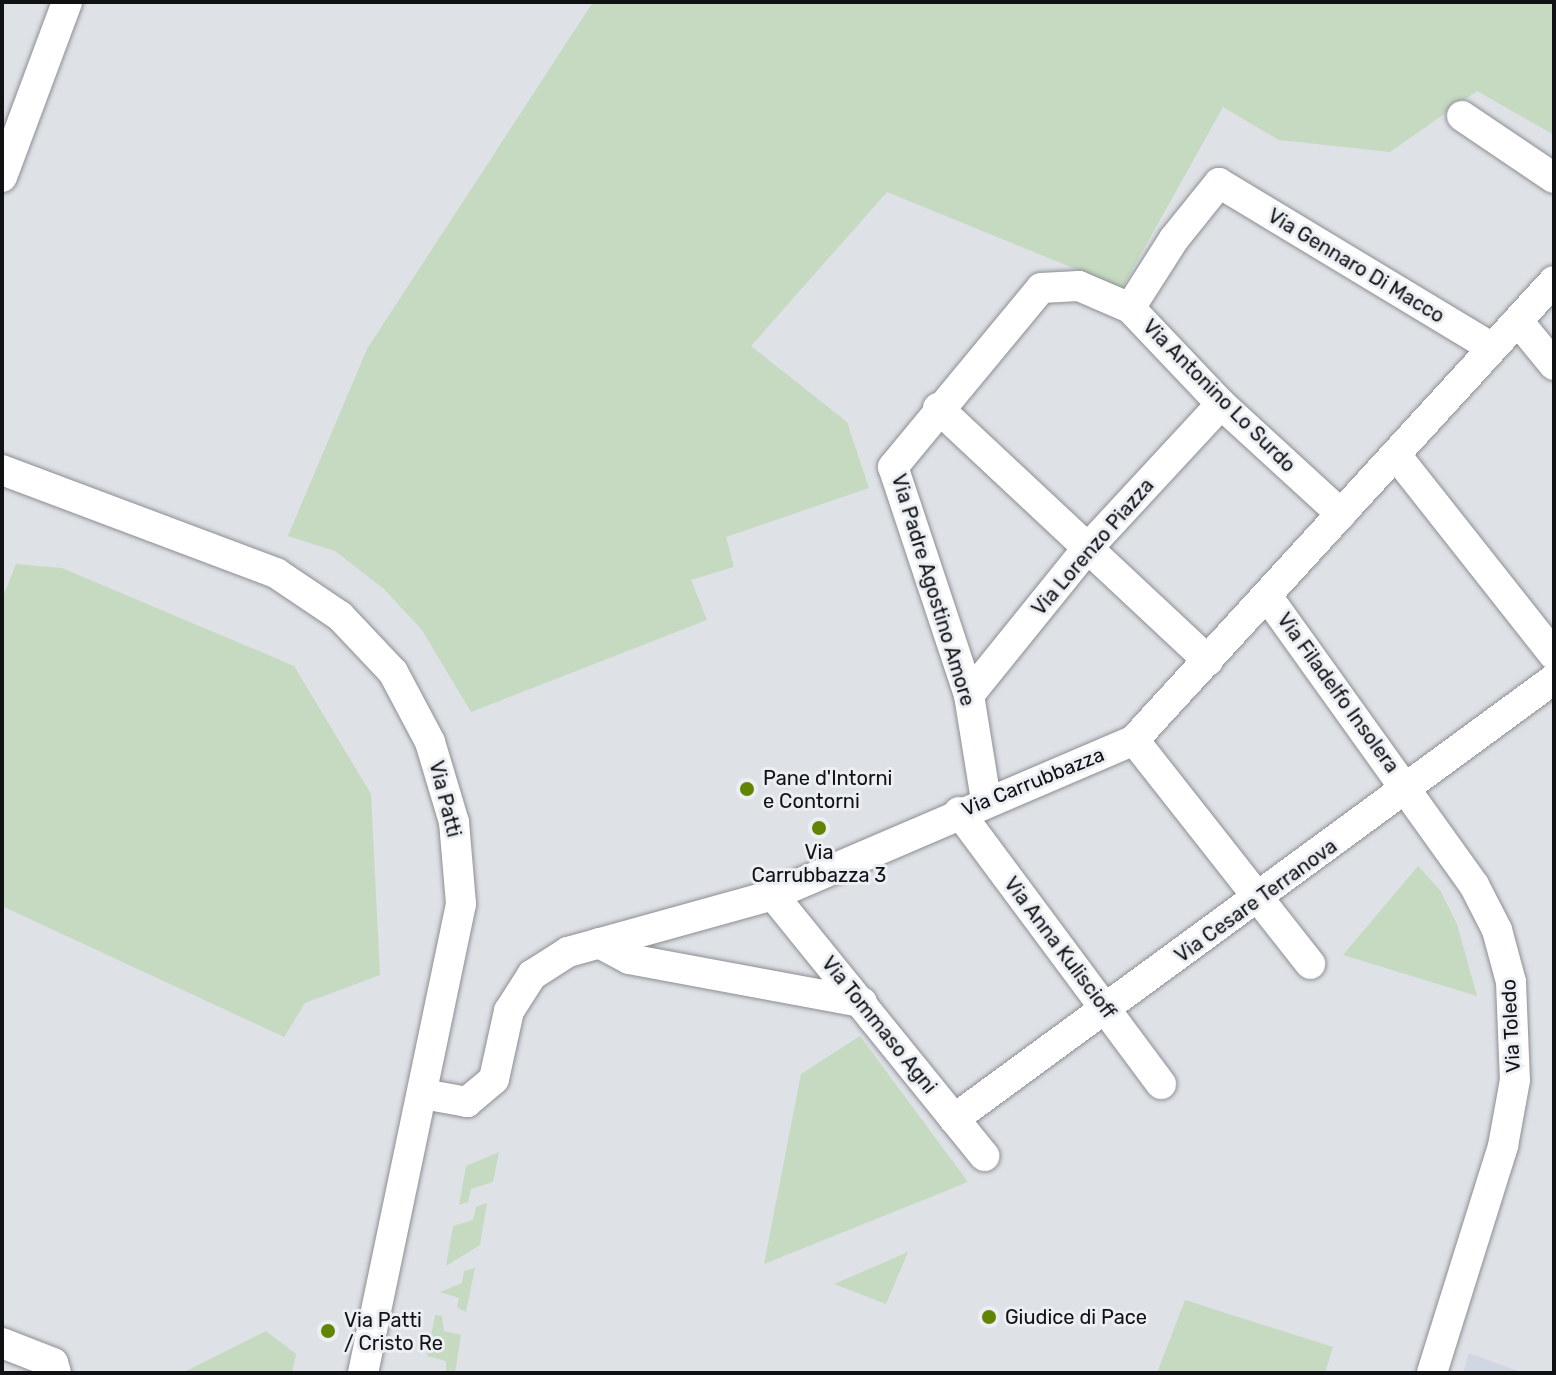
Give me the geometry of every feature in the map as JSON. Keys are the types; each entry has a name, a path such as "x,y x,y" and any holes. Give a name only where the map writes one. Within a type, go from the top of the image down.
{"street":[{"path":"2,177 67,2"},
{"path":"1462,116 1554,178"},
{"name":"Via Gennaro Di Macco","path":"1130,308 1174,239 1219,183 1492,348"},
{"name":"Via Carrubbazza","path":"423,1094 467,1102 494,1079 509,1011 532,975 568,952 773,895 973,806 1134,740 1554,281"},
{"name":"Via Antonino Lo Surdo","path":"1041,288 1079,286 1130,308 1221,404 1341,514"},
{"name":"Via Padre Agostino Amore","path":"973,806 969,695 893,467 938,408 1041,288"},
{"path":"1518,321 1554,365"},
{"name":"Via Lorenzo Piazza","path":"969,695 1086,550 1221,404"},
{"path":"938,408 1086,550 1208,661"},
{"path":"1396,455 1554,655"},
{"name":"Via Patti","path":"2,470 276,573 340,616 393,672 430,742 454,822 461,904 363,1373"},
{"name":"Via Filadelfo Insolera","path":"1267,596 1409,790"},
{"name":"Via Cesare Terranova","path":"954,1119 1108,1011 1409,790 1554,679"},
{"path":"1134,740 1310,964"},
{"name":"Via Toledo","path":"1409,790 1497,930 1511,982 1515,1029 1515,1080 1503,1146 1432,1373"},
{"name":"Via Anna Kuliscioff","path":"973,806 1108,1011 1161,1084"},
{"name":"Via Tommaso Agni","path":"773,895 984,1156"},
{"path":"599,943 629,959 862,1002"},
{"path":"2,1343 53,1363 56,1373"}],"shaded area":[{"path":"1469,1353 1523,1373 1463,1373"}],"green space":[{"path":"593,2 1554,2 1554,135 1477,91 1390,152 1279,140 1223,107 1122,288 887,192 751,346 847,422 869,488 726,537 734,567 691,580 707,620 471,712 422,630 384,589 335,551 288,536 367,349"},
{"path":"16,564 62,568 294,666 371,794 380,975 305,1003 284,1037 2,906 2,599"},
{"path":"1418,866 1440,890 1457,924 1477,996 1343,955"},
{"path":"860,1036 968,1182 764,1264 801,1074"},
{"path":"499,1152 493,1182 471,1189 468,1202 459,1205 466,1166"},
{"path":"487,1203 480,1245 446,1266 453,1226 473,1220 476,1207"},
{"path":"908,1252 886,1304 834,1284"},
{"path":"475,1268 466,1312 457,1307 459,1298 440,1292 462,1283 464,1271"},
{"path":"1185,1300 1333,1347 1325,1373 1157,1373"},
{"path":"435,1315 442,1316 444,1331 461,1335 455,1373 446,1373 446,1361 427,1356"},
{"path":"266,1331 296,1354 292,1373 182,1373"}],"place":[{"name":"Pane d'Intorni e Contorni","path":"747,789"},
{"name":"Via Carrubbazza 3","path":"819,828"},
{"name":"Giudice di Pace","path":"989,1317"},
{"name":"Via Patti / Cristo Re","path":"328,1331"}]}
